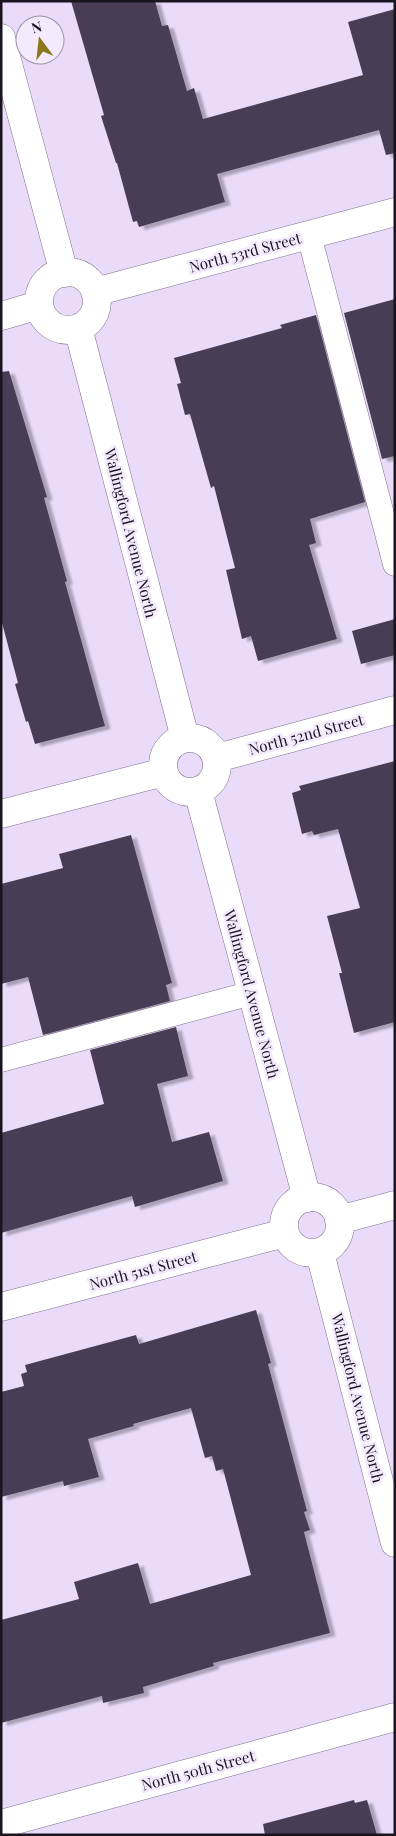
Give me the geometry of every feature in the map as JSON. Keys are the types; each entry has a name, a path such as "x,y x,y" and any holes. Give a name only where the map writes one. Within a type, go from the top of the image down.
{"street":[{"path":"1,38 64,273"},
{"name":"North 53rd Street","path":"95,292 395,212"},
{"path":"64,273 79,274 87,280 95,292 96,307 92,316 78,328 61,329 52,325 45,320 39,306 40,293 44,285 51,278 64,273"},
{"path":"1,316 39,306"},
{"name":"Wallingford Avenue North","path":"78,328 185,738"},
{"name":"North 52nd Street","path":"217,758 395,710"},
{"path":"189,737 199,738 214,750 217,758 218,768 215,777 210,784 198,791 186,792 177,789 170,784 164,772 163,759 166,751 180,739 189,737"},
{"path":"1,814 164,772"},
{"name":"Wallingford Avenue North","path":"198,791 307,1198"},
{"path":"307,1198 320,1198 328,1202 334,1207 340,1220 336,1241 320,1254 301,1251 292,1246 284,1228 284,1219 288,1210 294,1203 307,1198"},
{"path":"340,1220 395,1205"},
{"name":"North 51st Street","path":"1,1307 285,1233"},
{"name":"Wallingford Avenue North","path":"320,1254 395,1543"},
{"name":"North 50th Street","path":"1,1824 395,1717"}],"lane":[{"path":"309,235 395,564"},
{"path":"1,1060 252,993"}],"building":[{"path":"71,1 155,1 162,26 168,25 187,91 194,88 203,119 363,75 348,22 395,9 395,153 386,155 379,130 217,174 225,202 139,227 137,221 133,222 117,163 101,116 104,115"},
{"path":"395,299 395,456 382,459 344,313"},
{"path":"316,315 365,502 310,519 316,543 309,545 337,639 258,661 251,636 242,639 226,570 235,568 214,486 211,488 190,414 185,415 177,384 181,383 174,358 282,328 280,325"},
{"path":"9,371 47,497 44,498 67,581 65,582 105,726 35,744 28,721 26,722 15,684 18,683 1,619 1,372"},
{"path":"395,619 395,655 361,664 352,631"},
{"path":"395,761 395,1022 354,1033 339,973 342,973 327,916 360,908 338,829 314,835 312,831 302,834 292,793 301,790 299,786"},
{"path":"131,835 172,983 166,985 170,1001 43,1035 28,977 1,984 1,884 63,868 59,854"},
{"path":"176,1027 188,1076 157,1084 172,1142 209,1132 223,1181 135,1207 132,1196 1,1233 1,1133 104,1104 90,1050"},
{"path":"256,1310 271,1363 268,1364 307,1511 304,1512 310,1530 304,1532 330,1633 213,1663 214,1666 143,1687 144,1693 103,1703 102,1696 1,1723 1,1620 79,1599 74,1582 138,1563 150,1604 251,1575 223,1469 216,1471 212,1456 205,1458 191,1408 88,1439 99,1477 64,1486 63,1481 1,1497 1,1392 24,1386 21,1374 27,1372 25,1365 136,1335 139,1344"},
{"path":"354,1800 355,1803 367,1800 377,1835 265,1835 263,1824"}]}
